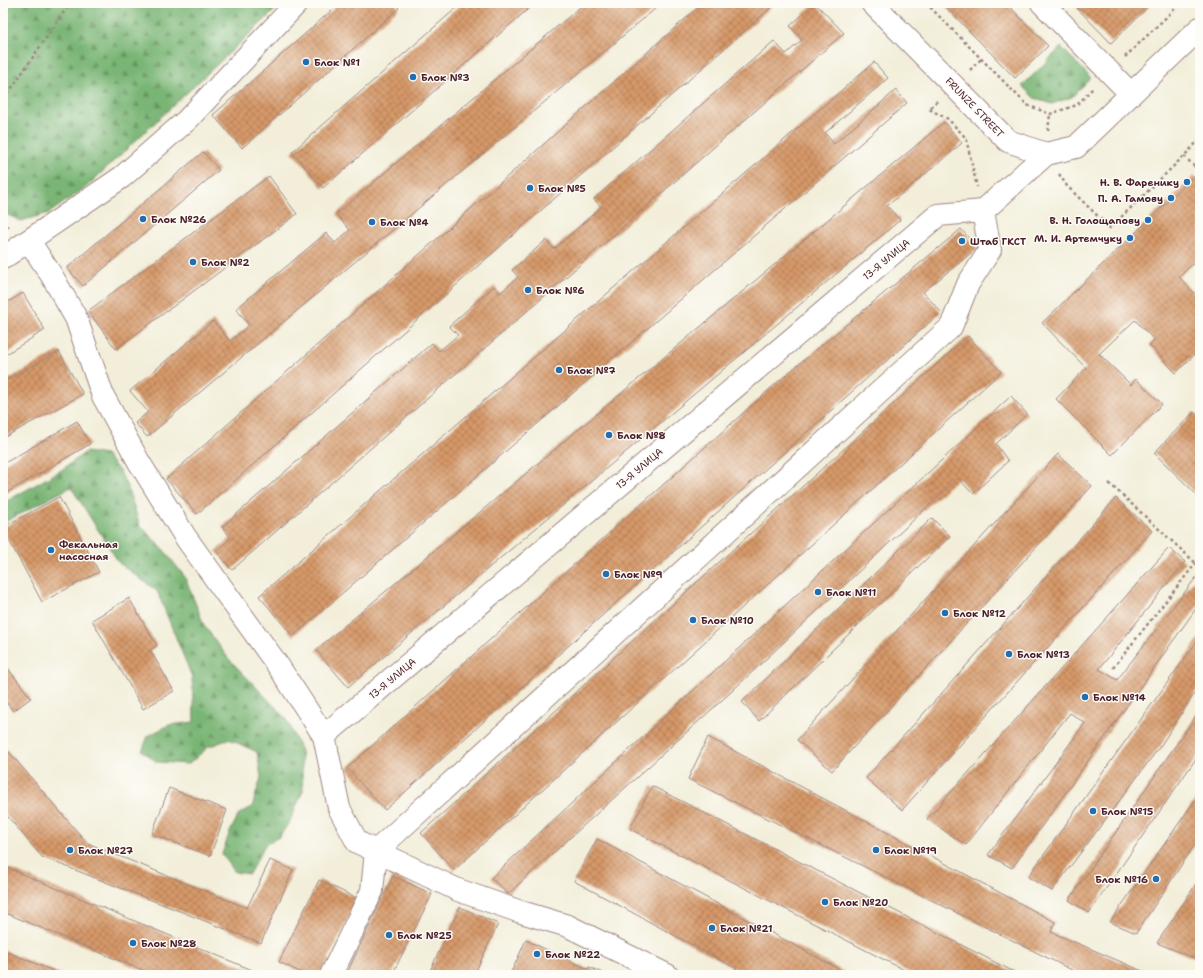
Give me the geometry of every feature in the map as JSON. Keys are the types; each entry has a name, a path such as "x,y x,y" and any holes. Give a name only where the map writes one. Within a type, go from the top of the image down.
{"street":[{"path":"3,258 122,177 187,120 298,3"},
{"name":"FRUNZE STREET","path":"872,3 1008,142 1046,154"},
{"path":"1049,6 1131,94"},
{"path":"331,975 372,890 376,851 951,327 968,284 990,250 983,211 1046,154 1076,147 1200,28"},
{"name":"13-Я УЛИЦА","path":"324,736 938,215 983,211"},
{"path":"29,241 52,276 76,318 103,396 139,462 186,538 278,667 324,736 339,808 357,842 458,890 518,911 568,926 667,975"}],"path":[{"path":"3,97 70,3"},
{"path":"926,3 1027,105 1050,114 1077,105 1181,3"},
{"path":"929,109 948,119 966,138 983,211"},
{"path":"1067,186 1110,228 1200,139"},
{"path":"1184,156 1200,172"},
{"path":"1109,483 1200,567"},
{"path":"1113,668 1196,563"}],"green space":[{"path":"3,3 281,3 85,188 49,213 21,221 3,213"},
{"path":"1061,47 1091,78 1072,97 1052,104 1034,98 1022,86"},
{"path":"86,452 106,455 120,472 128,489 140,525 163,549 185,577 204,625 228,658 286,718 301,751 303,791 290,821 279,837 265,845 249,874 235,872 222,854 229,834 239,814 252,807 261,777 257,752 229,739 208,747 189,764 157,762 142,751 148,736 169,725 194,722 192,677 157,591 119,563 71,487 3,523 3,503 60,471"}],"building":[{"name":"Блок №1","path":"340,3 395,3 399,8 242,148 213,115"},
{"name":"Блок №3","path":"462,3 535,3 323,188 292,152"},
{"name":"Блок №4","path":"585,3 662,3 147,437 135,423 148,412 130,391 213,321 230,341 249,325 236,309 326,233 335,243 350,230 336,214"},
{"name":"Блок №5","path":"703,3 776,3 197,514 166,479"},
{"name":"Блок №6","path":"815,3 844,33 232,570 216,551 231,538 222,527 432,343 439,351 458,335 449,326 494,286 500,293 518,277 512,270 546,240 554,249 601,207 594,199 774,41 786,54 802,40 790,26"},
{"path":"942,3 1006,3 1048,46 1015,78"},
{"path":"1082,3 1152,3 1111,43 1077,8"},
{"name":"Блок №7","path":"874,62 888,78 825,133 834,144 896,90 907,103 293,636 259,596"},
{"name":"Блок №8","path":"944,122 962,143 887,206 900,220 348,687 316,650"},
{"name":"Блок №26","path":"203,152 219,170 83,286 67,268"},
{"name":"Блок №2","path":"269,176 297,214 116,349 88,311"},
{"path":"1194,176 1200,183 1200,257 1179,277 1198,297 1200,296 1200,349 1176,373 1149,345 1154,340 1135,320 1099,354 1131,385 1136,379 1162,404 1112,455 1056,399 1086,368 1042,323"},
{"name":"Блок №9","path":"961,229 977,248 923,292 941,312 385,810 347,768 780,380"},
{"path":"23,293 45,330 3,356 3,305"},
{"name":"Блок №10","path":"968,336 1001,372 454,870 421,833"},
{"path":"59,351 83,394 3,438 3,382"},
{"name":"Блок №11","path":"1011,396 1027,414 996,444 1008,461 973,494 958,478 732,691 508,894 491,878"},
{"path":"1194,412 1200,418 1200,498 1154,453"},
{"path":"77,421 90,444 3,495 3,464"},
{"name":"Блок №12","path":"1058,454 1092,486 832,771 797,740"},
{"name":"Фекальная насосная","path":"59,497 99,572 42,602 3,527"},
{"name":"Блок №13","path":"1116,498 1152,531 902,810 866,778"},
{"name":"Блок №11","path":"932,518 950,536 759,721 742,702"},
{"name":"Блок №14","path":"1169,548 1185,562 1099,669 1117,680 1198,575 1200,576 1200,603 1012,868 988,855 1085,723 1070,713 966,845 927,819"},
{"path":"129,598 157,646 150,650 174,691 143,709 92,620"},
{"name":"Блок №15","path":"1200,637 1200,685 1161,745 1052,891 1028,877"},
{"path":"3,662 31,698 13,711 3,698"},
{"name":"Блок №15","path":"1200,710 1200,753 1089,913 1069,900"},
{"name":"Блок №19","path":"708,737 1055,922 1051,932 1152,975 1082,975 688,779"},
{"name":"Блок №27","path":"3,745 87,843 247,908 270,860 293,870 261,943 42,857 3,811"},
{"name":"Блок №20","path":"652,786 1020,975 914,975 630,829"},
{"path":"169,788 227,810 210,856 152,834"},
{"name":"Блок №16","path":"1200,793 1200,837 1136,933 1110,922"},
{"name":"Блок №21","path":"597,839 850,975 748,975 574,881"},
{"name":"Блок №28","path":"3,866 264,975 154,975 3,912"},
{"name":"Блок №25","path":"393,876 432,894 392,975 346,975"},
{"path":"1200,878 1200,953 1196,959 1157,943"},
{"path":"319,880 358,899 321,975 306,975 279,962"},
{"name":"Блок №25","path":"460,907 498,924 474,975 428,975"},
{"name":"Блок №22","path":"526,940 588,969 589,967 607,975 510,975"},
{"path":"3,950 63,975 3,975"}],"place":[{"name":"Блок №1","path":"306,62"},
{"name":"Блок №3","path":"413,77"},
{"name":"Н. В. Фаренику","path":"1187,182"},
{"name":"Блок №5","path":"530,188"},
{"name":"П. А. Гамову","path":"1171,198"},
{"name":"Блок №26","path":"143,219"},
{"name":"В. Н. Голощапову","path":"1148,220"},
{"name":"Блок №4","path":"372,222"},
{"name":"М. И. Артемчуку","path":"1130,238"},
{"name":"Штаб ГКСТ","path":"962,241"},
{"name":"Блок №2","path":"193,262"},
{"name":"Блок №6","path":"528,290"},
{"name":"Блок №7","path":"559,370"},
{"name":"Блок №8","path":"609,435"},
{"name":"Фекальная насосная","path":"51,550"},
{"name":"Блок №9","path":"606,574"},
{"name":"Блок №11","path":"818,592"},
{"name":"Блок №12","path":"945,613"},
{"name":"Блок №10","path":"693,620"},
{"name":"Блок №13","path":"1009,654"},
{"name":"Блок №14","path":"1085,697"},
{"name":"Блок №15","path":"1093,811"},
{"name":"Блок №27","path":"70,850"},
{"name":"Блок №19","path":"876,850"},
{"name":"Блок №16","path":"1156,879"},
{"name":"Блок №20","path":"825,902"},
{"name":"Блок №21","path":"712,928"},
{"name":"Блок №25","path":"389,935"},
{"name":"Блок №28","path":"133,943"},
{"name":"Блок №22","path":"537,954"}]}
